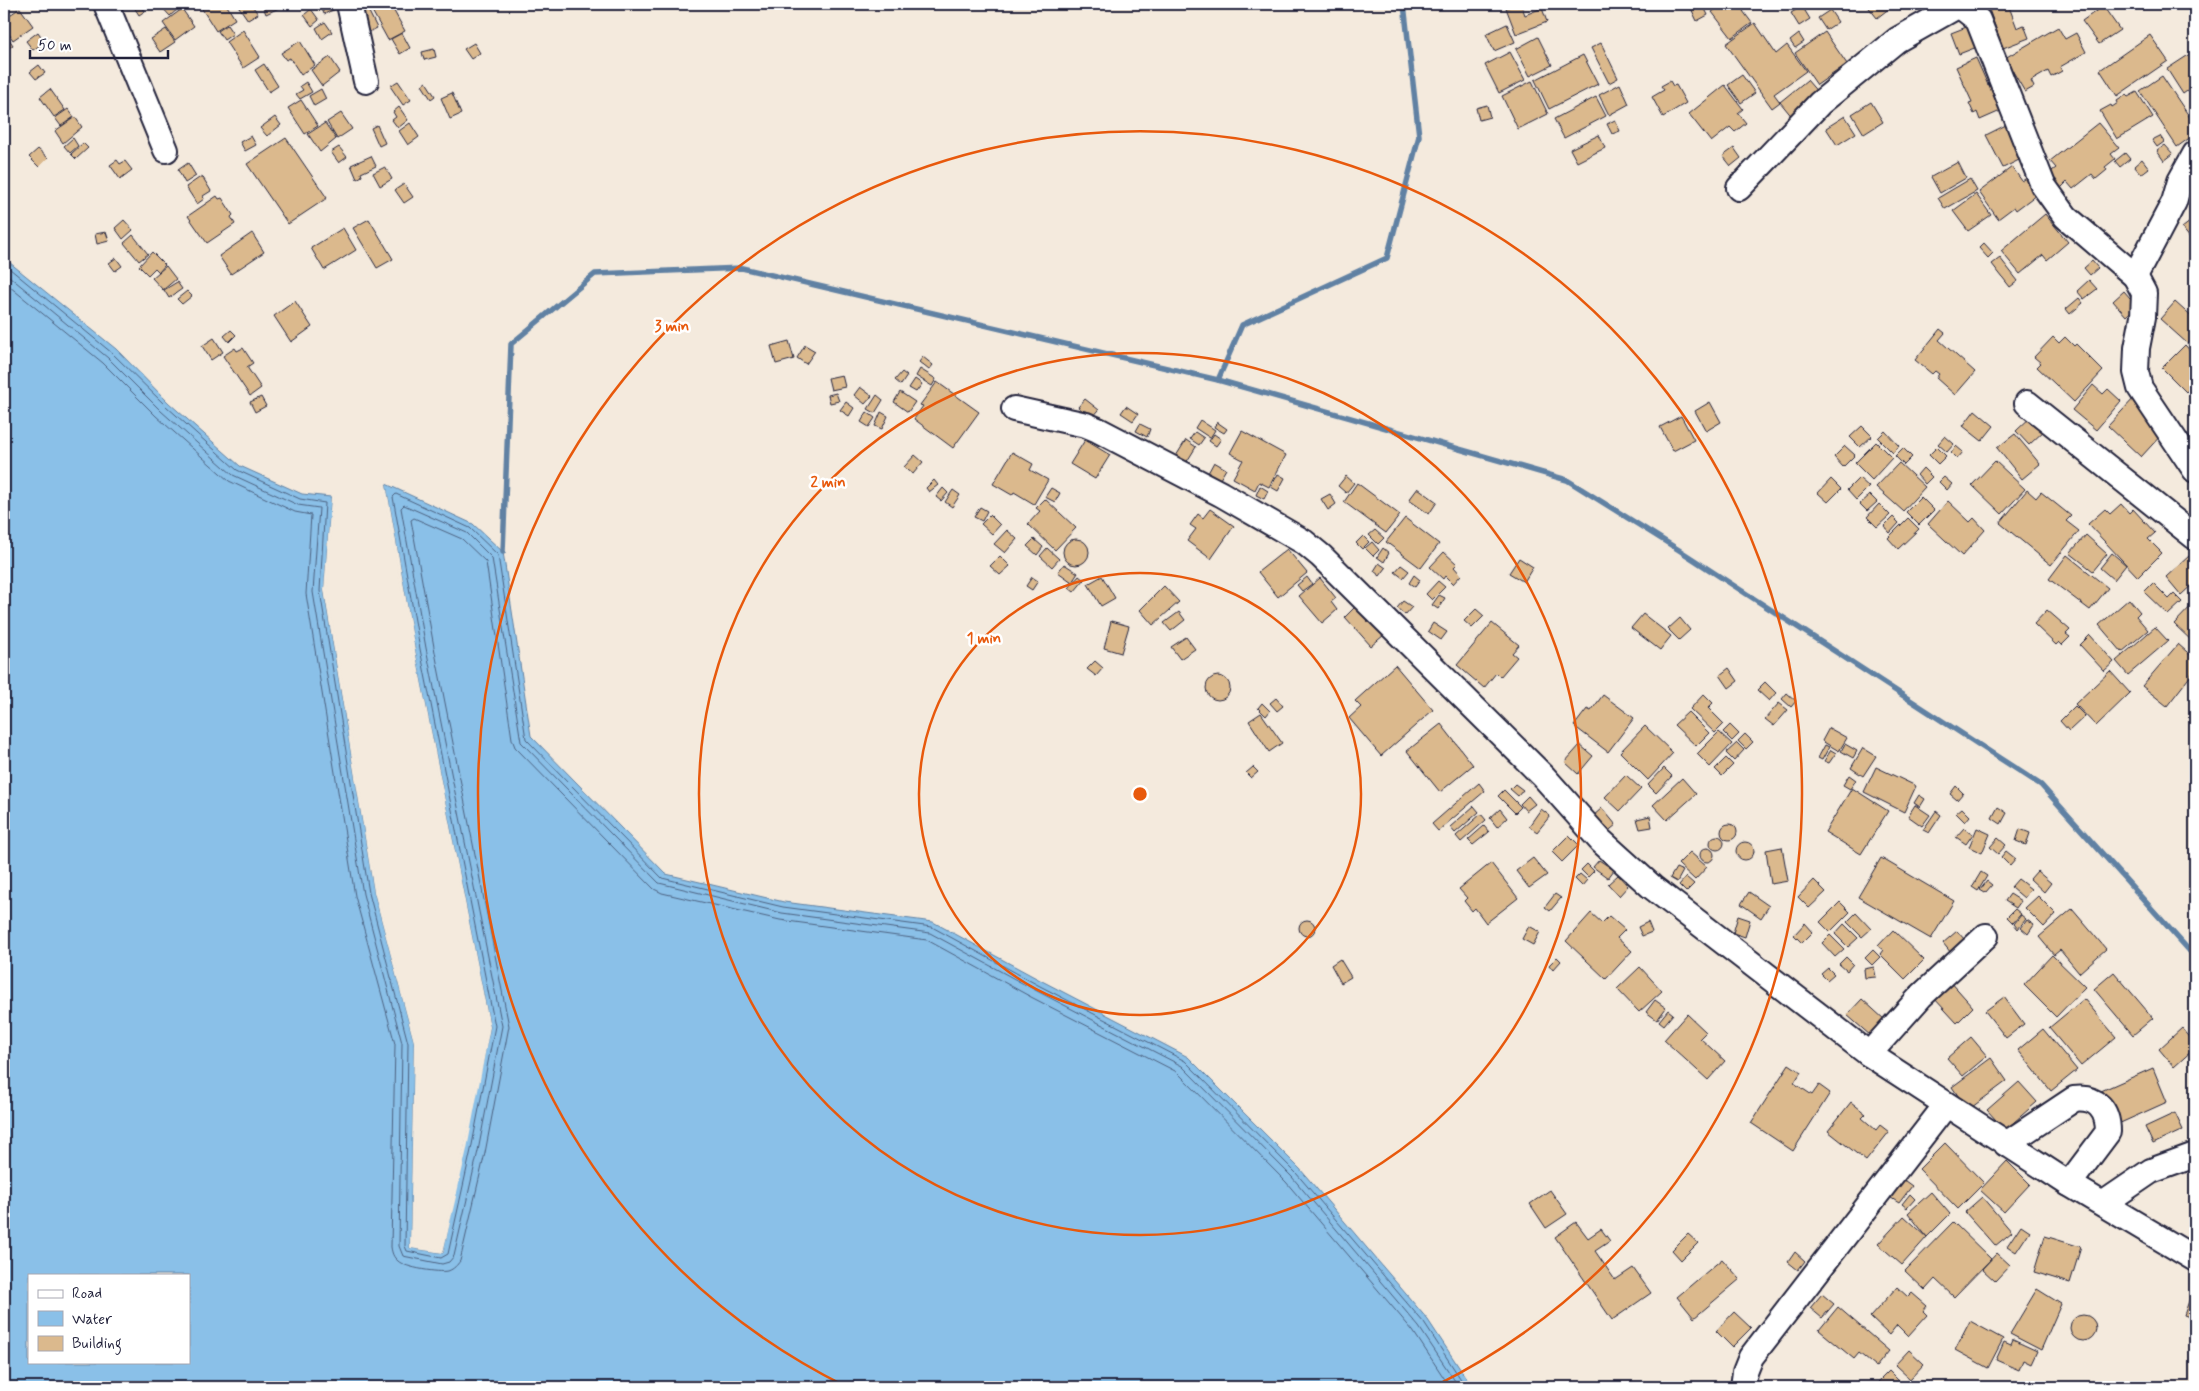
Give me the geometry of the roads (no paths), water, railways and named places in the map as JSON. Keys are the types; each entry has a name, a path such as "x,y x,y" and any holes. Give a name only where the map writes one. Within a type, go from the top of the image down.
{"street":[{"path":"106,4 166,150"},
{"path":"349,4 366,81"},
{"path":"1739,188 1820,103 1897,40 1960,4 1978,20 2043,185 2066,217 2135,276 2144,293 2143,317 2137,348 2136,372 2140,388 2195,470"},
{"path":"2135,276 2174,202 2180,181 2195,154"},
{"path":"2027,403 2195,537"},
{"path":"1014,409 1086,425 1098,430 1221,494 1304,542 1321,556 1544,778 1601,841 1652,887 1868,1054 2069,1184 2104,1203 2195,1259"},
{"path":"1868,1054 1921,996 1986,936"},
{"path":"2006,1144 2074,1099 2082,1098 2094,1101 2104,1111 2107,1118 2108,1132 2069,1184"},
{"path":"1743,1387 1745,1372 1751,1357 1946,1105"},
{"path":"2104,1203 2151,1171 2195,1155"}],"water":[{"path":"4,258 116,349 169,403 240,466 302,494 331,497 324,591 374,892 414,1042 410,1248 443,1253 490,1027 415,650 386,484 473,524 503,552 531,736 666,874 784,902 933,922 1188,1057 1300,1169 1428,1320 1472,1387 4,1387"}],"waterway":[{"path":"1218,380 1242,325 1387,258 1419,136 1404,4"},
{"path":"503,552 511,344 595,274 742,268 1218,380 1567,480 1679,550 2041,785 2195,957"}]}
